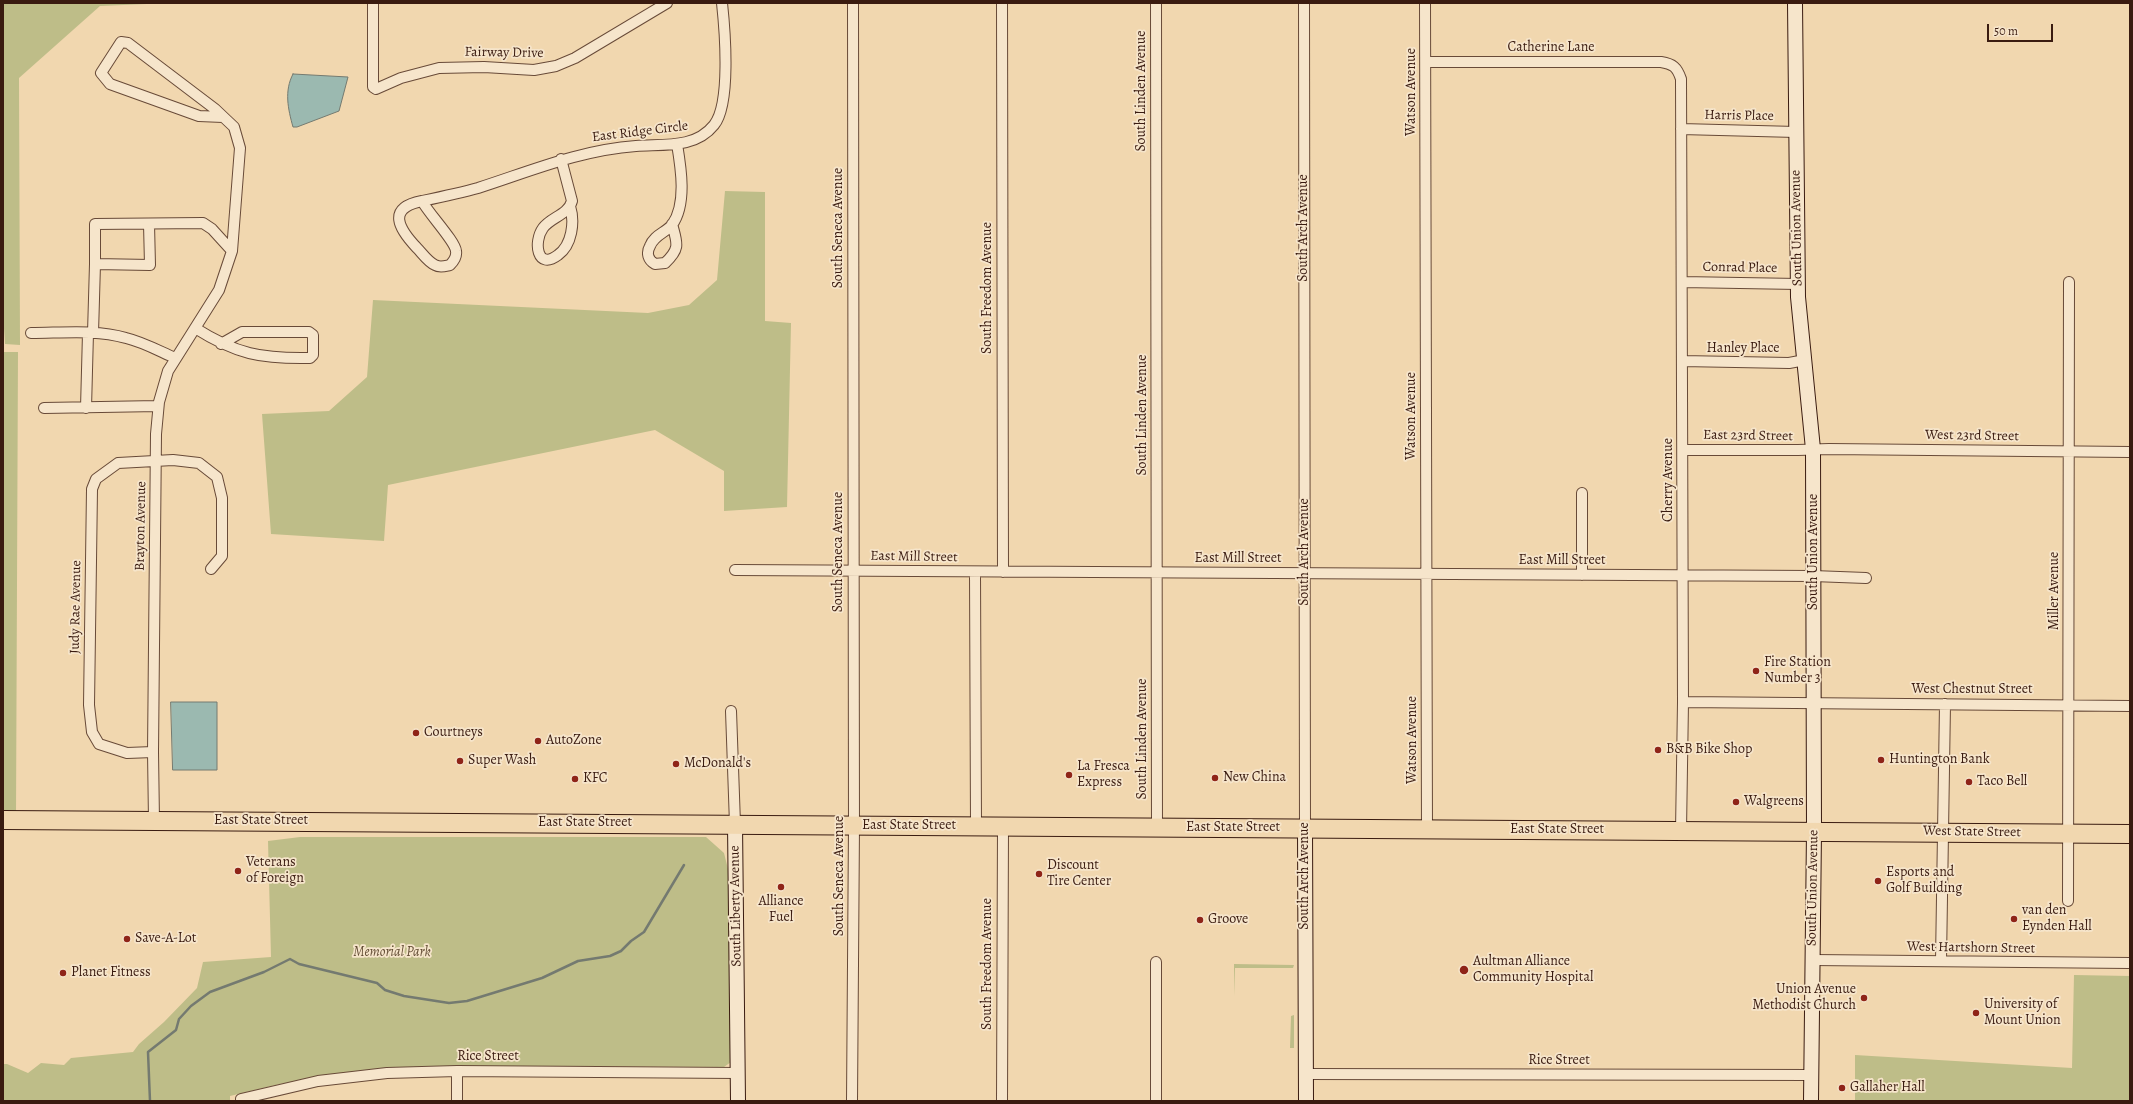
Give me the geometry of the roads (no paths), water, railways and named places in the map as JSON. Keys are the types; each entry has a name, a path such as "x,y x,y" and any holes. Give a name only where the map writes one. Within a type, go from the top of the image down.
{"highway":[{"name":"East State Street","path":"3,820 1814,831"},
{"name":"West State Street","path":"1814,831 2130,834"}],"main road":[{"name":"South Union Avenue","path":"1795,3 1798,284 1814,450 1812,1101"},
{"name":"South Liberty Avenue","path":"735,824 738,1101"},
{"name":"South Arch Avenue","path":"1305,828 1306,1101"}],"street":[{"name":"Fairway Drive","path":"373,3 373,87 375,89 420,72 439,68 484,67 534,70 556,66 575,58 667,3"},
{"name":"East Ridge Circle","path":"422,201 428,212 455,248 456,256 450,265 443,267 434,265 402,232 399,218 403,209 411,203 478,188 561,159 614,148 677,144 692,141 704,135 717,121 722,109 725,33 722,3"},
{"name":"South Seneca Avenue","path":"852,1101 854,825 853,3"},
{"name":"South Freedom Avenue","path":"1002,3 1003,572"},
{"name":"South Linden Avenue","path":"1156,3 1157,827"},
{"name":"South Arch Avenue","path":"1304,3 1305,828"},
{"name":"Watson Avenue","path":"1425,3 1427,829"},
{"name":"Brayton Avenue","path":"154,821 153,752 156,461 158,406 164,381 174,358 219,290 232,251 240,148 234,127 223,117 177,79 124,41 121,42 101,73 110,84 199,116 223,117"},
{"name":"Catherine Lane","path":"1426,62 1661,62 1675,66"},
{"name":"Cherry Avenue","path":"1675,66 1681,79 1683,450 1683,702 1681,831"},
{"name":"Harris Place","path":"1681,129 1796,132"},
{"path":"672,224 679,204 682,182 677,144"},
{"path":"561,159 571,195 571,229 566,246 556,256 550,259 544,258 539,253 537,247 540,234 547,223 570,206"},
{"path":"86,408 95,264 95,224 203,223 212,229 232,251"},
{"path":"95,264 150,265 149,224"},
{"name":"Conrad Place","path":"1682,282 1798,284"},
{"name":"Miller Avenue","path":"2068,901 2069,282"},
{"path":"195,328 221,344 257,356 269,358 310,358 313,355 313,335 309,332 242,332 221,344"},
{"path":"31,333 91,333 126,338 174,358"},
{"name":"Hanley Place","path":"1682,361 1789,363 1805,360"},
{"path":"44,408 158,406"},
{"name":"East 23rd Street","path":"1683,450 1814,450"},
{"name":"West 23rd Street","path":"1814,450 2130,452"},
{"name":"Judy Rae Avenue","path":"153,752 127,753 99,744 92,732 89,705 92,490 96,479 118,463 173,460 199,463 217,477 222,498 222,556 211,569"},
{"path":"1582,493 1582,575"},
{"name":"East Mill Street","path":"735,570 1683,575 1866,578"},
{"path":"975,572 976,826"},
{"name":"West Chestnut Street","path":"1683,702 2130,706"},
{"path":"1941,962 1945,704"},
{"name":"South Liberty Avenue","path":"731,711 733,730 735,824"},
{"name":"South Freedom Avenue","path":"1002,1101 1003,826"},
{"name":"West Hartshorn Street","path":"1812,960 2130,963"},
{"path":"1156,962 1156,1101"},
{"path":"457,1071 457,1101"},
{"name":"Rice Street","path":"240,1099 290,1087 346,1077 387,1073 457,1071 738,1073"},
{"name":"Rice Street","path":"1307,1074 1812,1075"}],"water":[{"path":"293,74 348,77 339,111 297,127 293,127 288,107 288,87"},
{"path":"171,702 217,702 217,770 173,770"}],"waterway":[{"path":"150,1101 148,1052 176,1030 179,1019 191,1006 210,992 264,972 290,959 299,964 377,983 385,990 404,996 449,1003 467,1001 542,978 578,961 610,956 621,951 631,941 644,932 684,865"}],"place":[{"name":"Fire Station Number 3","path":"1756,671"},
{"name":"Courtneys","path":"416,733"},
{"name":"AutoZone","path":"538,741"},
{"name":"B&B Bike Shop","path":"1658,750"},
{"name":"Huntington Bank","path":"1881,760"},
{"name":"Super Wash","path":"460,761"},
{"name":"McDonald's","path":"676,764"},
{"name":"La Fresca Express","path":"1069,775"},
{"name":"New China","path":"1215,778"},
{"name":"KFC","path":"575,779"},
{"name":"Taco Bell","path":"1969,782"},
{"name":"Walgreens","path":"1736,802"},
{"name":"Veterans of Foreign","path":"238,871"},
{"name":"Discount Tire Center","path":"1039,874"},
{"name":"Esports and Golf Building","path":"1878,881"},
{"name":"Alliance Fuel","path":"781,887"},
{"name":"van den Eynden Hall","path":"2014,919"},
{"name":"Groove","path":"1200,920"},
{"name":"Save-A-Lot","path":"127,939"},
{"name":"Aultman Alliance Community Hospital","path":"1464,970"},
{"name":"Planet Fitness","path":"63,973"},
{"name":"Union Avenue Methodist Church","path":"1864,998"},
{"name":"University of Mount Union","path":"1976,1013"},
{"name":"Gallaher Hall","path":"1842,1088"}],"park label":[{"name":"Memorial Park","path":"392,953"}]}
